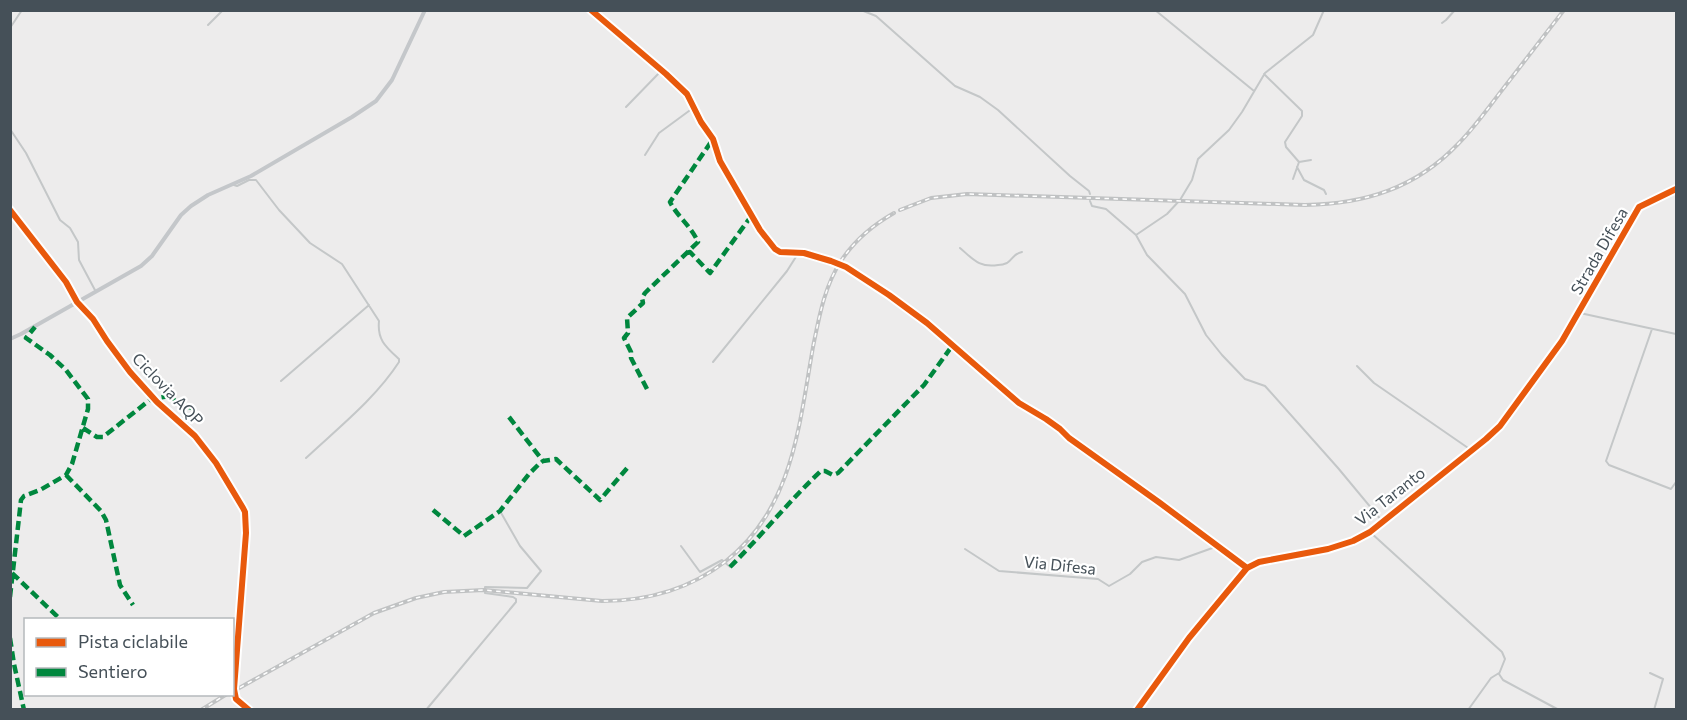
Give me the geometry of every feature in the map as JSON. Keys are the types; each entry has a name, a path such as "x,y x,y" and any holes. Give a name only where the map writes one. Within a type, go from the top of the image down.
{"street":[{"path":"10,28 22,10"},
{"path":"208,25 224,10"},
{"path":"10,339 141,266 152,256 191,206 208,195 234,184 376,101 392,80 425,10"},
{"path":"591,10 687,94 701,122 713,138 720,161 760,230 771,244 780,252 799,252 831,261"},
{"path":"861,10 876,16 955,86 980,97 998,110 1089,191 1090,195"},
{"path":"1155,10 1254,91"},
{"path":"1136,236 1167,214 1180,201 1191,180 1198,159 1229,130 1264,74 1313,35 1324,10"},
{"path":"1442,22 1455,10"},
{"path":"626,107 661,71"},
{"path":"1264,74 1302,111 1302,116 1285,142 1299,162"},
{"path":"645,155 659,133 693,108"},
{"path":"10,129 26,153 60,220 70,228 78,242 79,260 96,292"},
{"path":"1299,162 1311,160"},
{"path":"1293,179 1299,162"},
{"path":"1297,167 1304,180 1324,190 1326,194"},
{"path":"234,184 237,186 249,180 256,180 305,239 342,264 379,321 378,331 381,340 399,359 383,383 357,411 306,458"},
{"name":"Strada Difesa","path":"1579,313 1639,207 1677,189"},
{"path":"1090,201 1092,206 1106,209 1136,236 1147,255 1185,294 1206,335 1222,355 1245,379 1265,386 1382,521"},
{"path":"960,248 978,263 990,266 1005,264 1016,253 1022,252"},
{"path":"712,362 787,271 799,252"},
{"path":"846,267 927,323 1019,403 1046,418 1069,438 1247,568 1182,646 1137,710"},
{"path":"281,381 369,305"},
{"path":"1579,313 1677,334"},
{"name":"Via Taranto","path":"1247,568 1259,562 1342,545 1370,532 1500,426 1562,341 1579,313"},
{"path":"1652,329 1606,461 1608,465 1671,489 1677,482"},
{"path":"1357,366 1374,382 1471,450"},
{"path":"426,710 516,602 513,597 486,594 485,587 526,588 540,571 520,546 500,511"},
{"path":"1370,532 1502,652 1505,659 1499,673 1491,678 1468,710"},
{"path":"681,546 700,572 722,560 730,567"},
{"name":"Via Difesa","path":"965,549 999,572 1098,579 1109,586 1130,574 1142,562 1156,557 1179,560 1218,546"},
{"path":"1499,673 1503,680 1559,710"},
{"path":"1650,673 1663,680 1654,710"}],"tunnel":[{"path":"831,261 846,267"}],"railway":[{"path":"900,210 931,198 967,194 1305,205 1369,197 1388,191 1425,172 1458,144 1564,10"},
{"path":"234,691 374,613 416,598 444,592 484,590 602,601 636,599 683,586 726,561 748,540 766,516 779,491 797,435 820,314 835,271 858,240 871,228 894,213"},
{"path":"201,710 224,696"}],"marked path":[{"path":"647,389 631,358 631,352 624,338 628,333 627,318 643,303 642,298 645,293 698,242 670,202 713,139"},
{"path":"687,253 690,252 710,273 752,215"},
{"path":"10,597 21,500 24,496 66,475 72,464 88,409 88,399 66,370 26,338 35,327"},
{"path":"730,567 821,471 833,475 838,473 924,385 952,346"},
{"path":"83,428 97,437 103,437 151,399 170,396 176,402 197,410"},
{"path":"509,417 543,461"},
{"path":"433,510 464,536 500,511 529,474 543,461 556,459 600,500 628,467"},
{"path":"66,475 101,511 106,520 120,585 133,605"},
{"path":"12,573 59,618"},
{"path":"10,638 24,710"}],"cycle path":[{"path":"591,10 687,94 701,122 713,139 720,161 760,230 775,249 780,252 804,253 846,267 889,295 927,323 1019,403 1060,429 1069,438 1247,568"},
{"path":"1137,710 1189,638 1247,568 1259,562 1328,549 1353,541 1370,532 1500,426 1562,341 1639,207 1676,189"},
{"name":"Ciclovia AQP","path":"10,210 66,282 77,302 93,319 130,372 157,402 195,436 216,463 245,512 246,533 234,689 236,699 249,710"}]}
